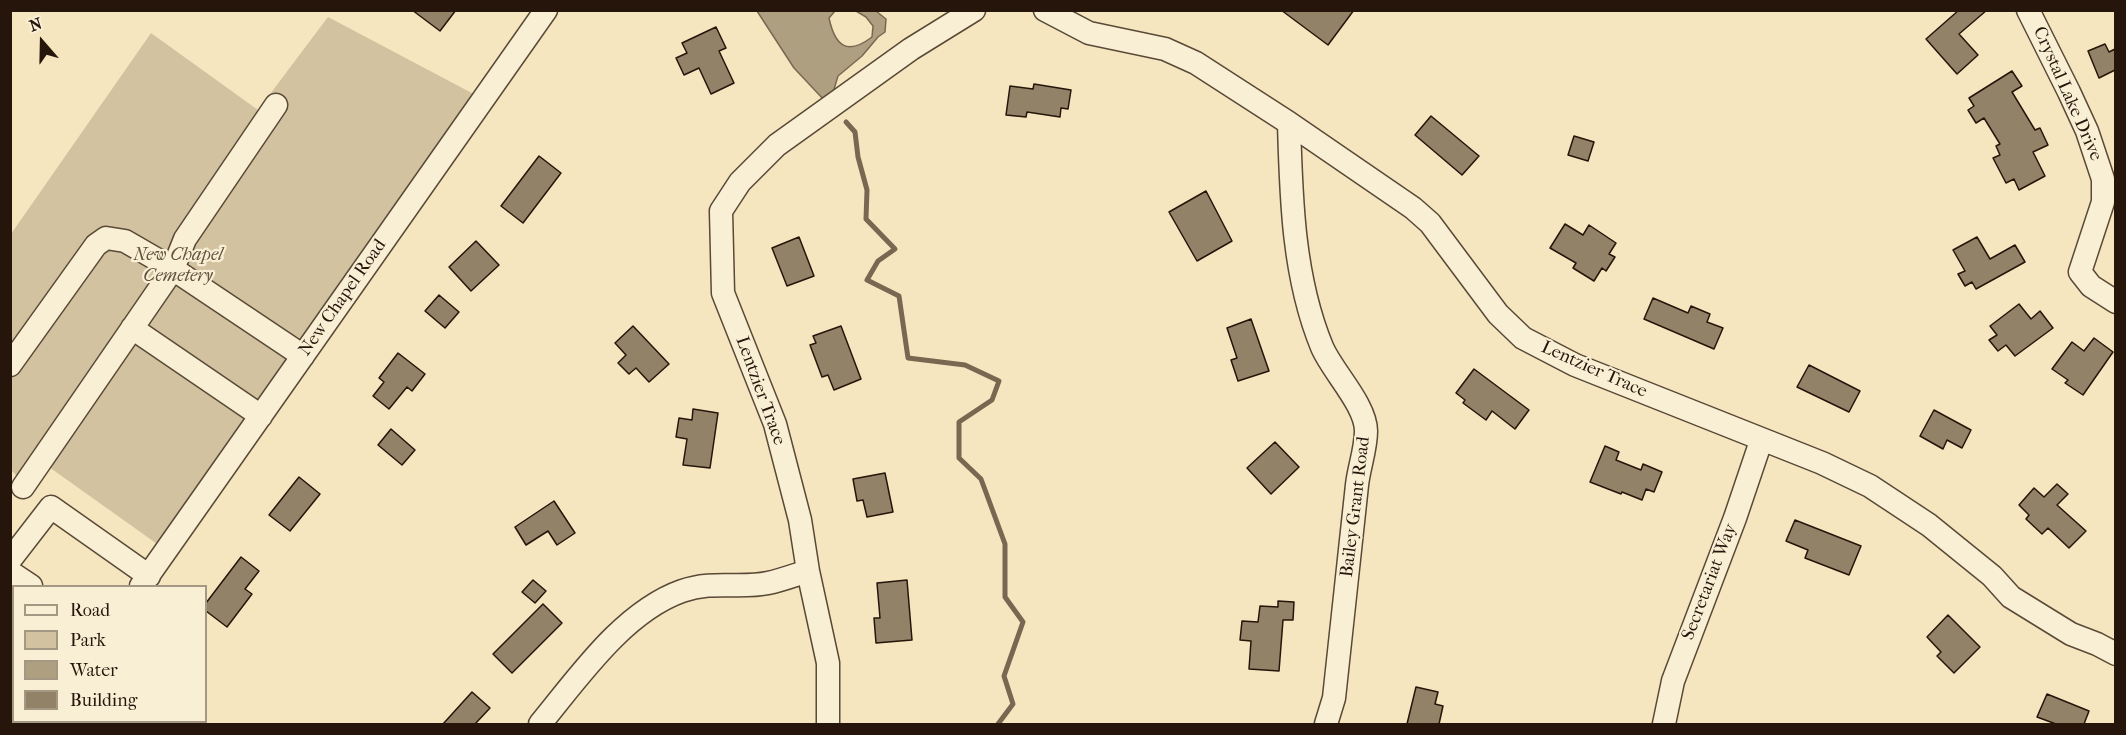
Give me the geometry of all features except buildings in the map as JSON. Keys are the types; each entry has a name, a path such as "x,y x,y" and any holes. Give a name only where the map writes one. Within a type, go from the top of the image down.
{"street":[{"name":"New Chapel Road","path":"145,581 546,10"},
{"name":"Lentzier Trace","path":"828,724 828,663 808,571 800,519 775,424 723,294 721,211 740,182 777,145 911,49 974,10"},
{"name":"Lentzier Trace","path":"1045,10 1089,33 1165,50 1196,63 1413,208 1430,223 1498,314 1523,338 1575,365 1822,464 1870,486 1929,525 1974,560 2011,597 2071,634 2115,654"},
{"name":"Crystal Lake Drive","path":"2028,10 2074,101 2103,179 2103,202 2080,272 2091,286 2115,302"},
{"path":"145,581 17,483 173,269 184,239 276,105"},
{"name":"Bailey Grant Road","path":"1289,123 1298,252 1309,303 1323,348 1357,403 1366,429 1334,698 1326,724"},
{"path":"10,365 96,245 106,238 125,241 173,269 303,356"},
{"path":"132,328 261,416"},
{"name":"Secretariat Way","path":"1664,724 1673,681 1735,518 1761,441"},
{"path":"10,560 51,507"},
{"path":"540,724 589,665 626,627 653,605 682,591 713,584 767,583 808,571"},
{"path":"10,572 30,585"}],"green space":[{"name":"New Chapel Cemetery","path":"328,17 485,100 167,551 49,467 16,475 11,470 11,234 151,33 258,110"}],"water":[{"path":"757,11 835,11 829,18 832,28 839,41 849,47 863,43 872,37 873,26 866,17 856,11 876,11 886,19 885,32 862,56 838,76 832,96 825,101 794,68"}],"waterway":[{"path":"846,122 855,132 858,157 867,190 866,219 895,249 878,261 867,280 899,296 908,358 965,365 999,381 992,400 959,422 959,458 981,479 1005,544 1005,597 1023,622 1004,676 1013,704 998,724"}]}
